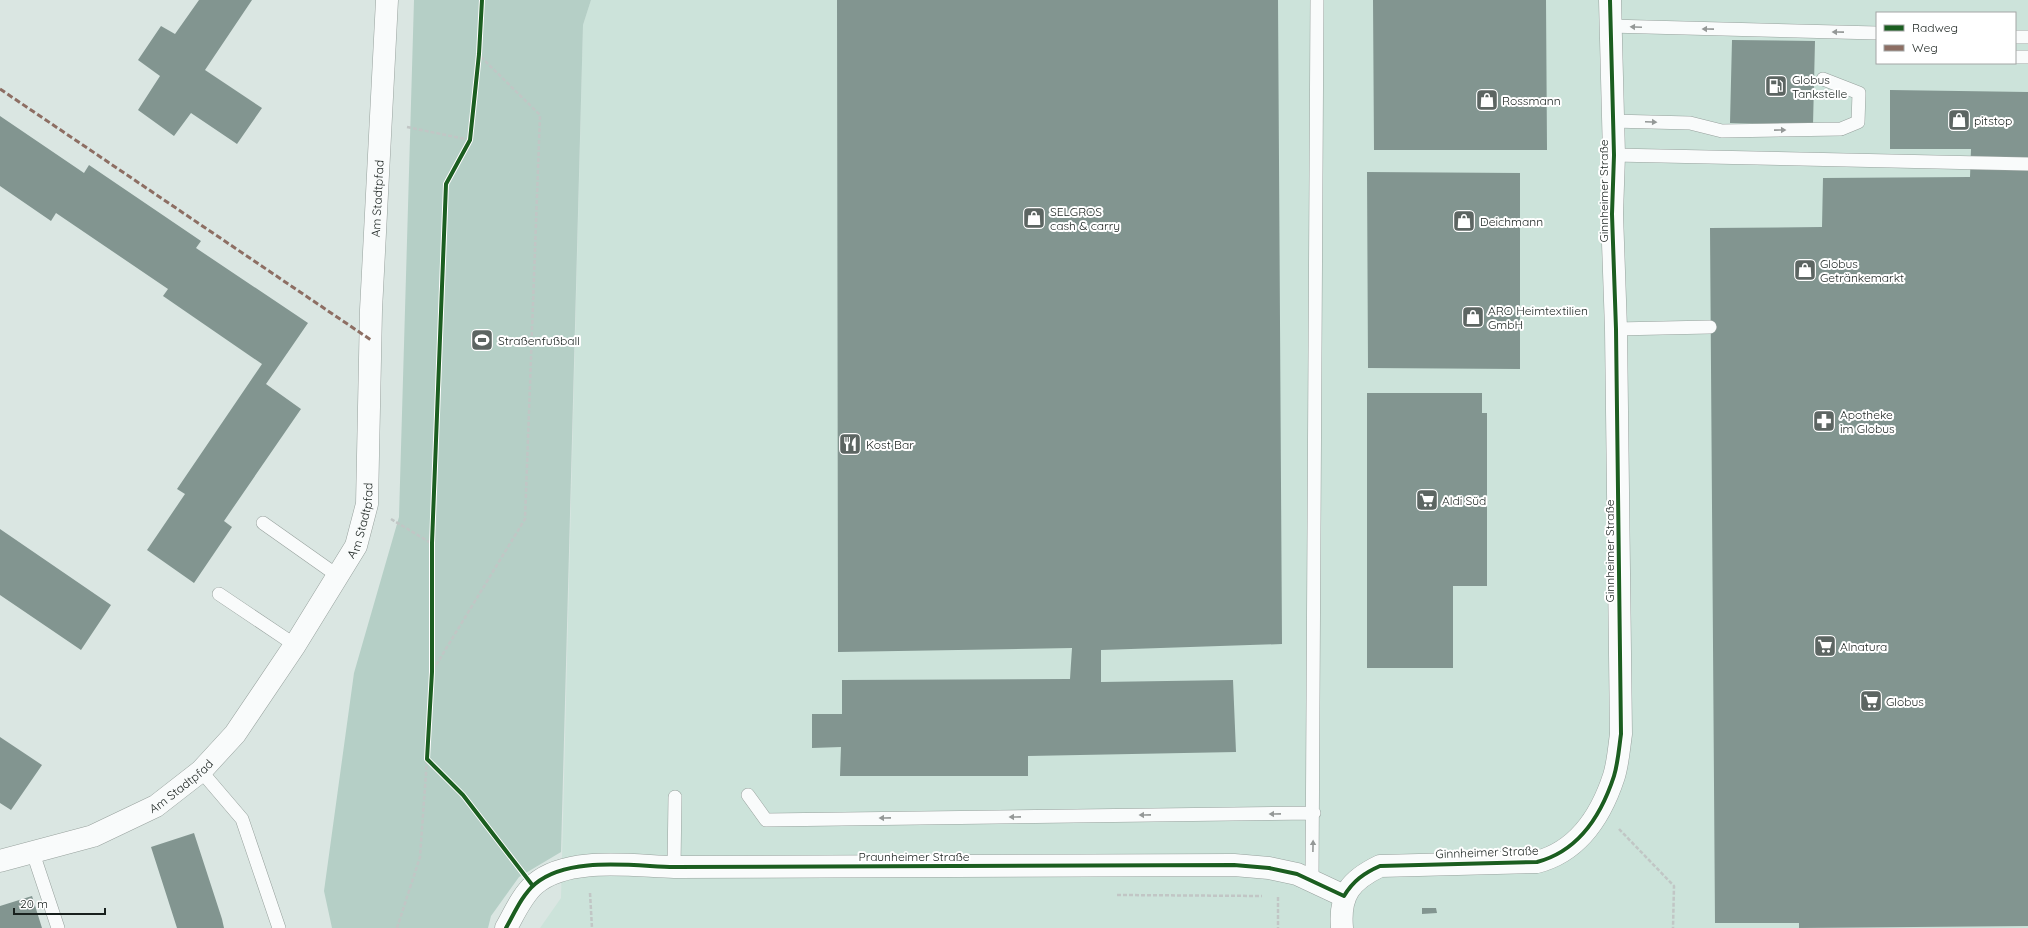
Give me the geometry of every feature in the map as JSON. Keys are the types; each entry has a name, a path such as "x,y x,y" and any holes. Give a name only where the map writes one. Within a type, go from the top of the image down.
{"street":[{"name":"Am Stadtpfad","path":"0,861 94,836 156,806 201,771 235,734 295,645 356,546 367,504 371,310 387,0"},
{"name":"Ginnheimer Straße","path":"1344,896 1351,884 1365,873 1380,866 1537,862 1554,858 1585,833 1600,810 1614,776 1621,734 1616,329 1612,214 1614,154 1609,26 1610,0"},
{"name":"Praunheimer Straße","path":"506,928 516,910 533,886 546,876 568,868 596,865 674,867 1234,865 1269,868 1297,874 1344,896"},
{"path":"1342,928 1344,896"}],"lane":[{"path":"1312,880 1314,813 1317,0"},
{"path":"1609,26 1876,33"},
{"path":"2016,36 2028,37"},
{"path":"2016,57 2028,57"},
{"path":"1612,121 1690,123 1722,131 1841,129 1858,122 1859,93 1823,79"},
{"path":"1614,154 2028,164"},
{"path":"1616,329 1710,327"},
{"path":"263,522 338,576"},
{"path":"219,594 295,645"},
{"path":"201,771 242,819 279,928"},
{"path":"748,796 766,820 1314,813"},
{"path":"674,867 675,797"},
{"path":"33,853 58,928"}],"path":[{"path":"397,928 420,857 427,759 432,672 432,543 446,184 470,140 479,54 482,0"},
{"path":"432,672 525,519 540,115 479,54"},
{"path":"381,123 431,131 470,140"},
{"path":"367,504 432,543"},
{"path":"427,759 463,795 533,886"},
{"path":"1600,810 1674,886 1673,928"}],"shaded area":[{"path":"414,0 591,0 583,25 561,852 519,877 491,916 488,928 332,928 324,891 354,673 399,517"},
{"path":"591,0 2028,0 2028,928 540,928 561,898 583,25"}],"building":[{"path":"199,0 252,0 205,70 262,108 237,144 191,113 174,136 138,110 160,76 138,60 161,26 175,34"},
{"path":"837,0 1278,0 1282,644 1101,650 1101,682 1233,680 1236,752 1028,756 1028,776 840,776 841,747 812,748 812,714 842,714 842,680 1070,679 1072,648 838,652"},
{"path":"1373,0 1546,0 1547,150 1374,150"},
{"path":"1732,40 1815,41 1813,125 1730,123"},
{"name":"Globus","path":"1890,90 2028,92 2028,926 1799,928 1799,923 1715,923 1710,228 1822,227 1823,178 1970,177 1971,149 1890,149"},
{"path":"0,116 84,173 89,165 201,241 196,248 308,323 266,384 301,409 224,521 232,527 194,583 147,550 185,494 177,489 262,364 163,296 168,289 56,213 51,221 0,186"},
{"path":"1367,172 1520,173 1520,369 1368,368"},
{"name":"Aldi Süd","path":"1367,393 1482,393 1482,413 1487,413 1487,586 1453,586 1453,668 1367,668"},
{"path":"0,529 111,605 81,650 0,595"},
{"path":"0,737 42,765 11,810 0,803"},
{"path":"194,833 224,928 177,928 151,847"},
{"path":"32,896 42,928 0,928 0,906"},
{"path":"1422,908 1436,908 1437,913 1422,914"}],"marked path":[{"path":"0,89 371,340"}],"cycle path":[{"path":"482,0 479,54 470,140 446,184 432,543 432,672 427,759 463,795 533,886"},
{"path":"506,928 522,899 530,888 549,875 565,869 582,866 1234,865 1269,868 1297,874 1344,896 1359,878 1380,866 1537,862 1552,857 1565,850 1576,841 1595,818 1609,791 1614,776 1621,734 1616,329 1612,214 1614,155 1610,0"}],"place":[{"name":"Globus Tankstelle","path":"1776,86"},
{"name":"Rossmann","path":"1487,100"},
{"name":"pitstop","path":"1959,120"},
{"name":"SELGROS cash & carry","path":"1034,218"},
{"name":"Deichmann","path":"1464,221"},
{"name":"Globus Getränkemarkt","path":"1805,270"},
{"name":"ARO Heimtextilien GmbH","path":"1473,317"},
{"name":"Straßenfußball","path":"482,340"},
{"name":"Apotheke im Globus","path":"1824,421"},
{"name":"Kost Bar","path":"850,444"},
{"name":"Aldi Süd","path":"1427,500"},
{"name":"Alnatura","path":"1825,646"},
{"name":"Globus","path":"1871,701"}]}
